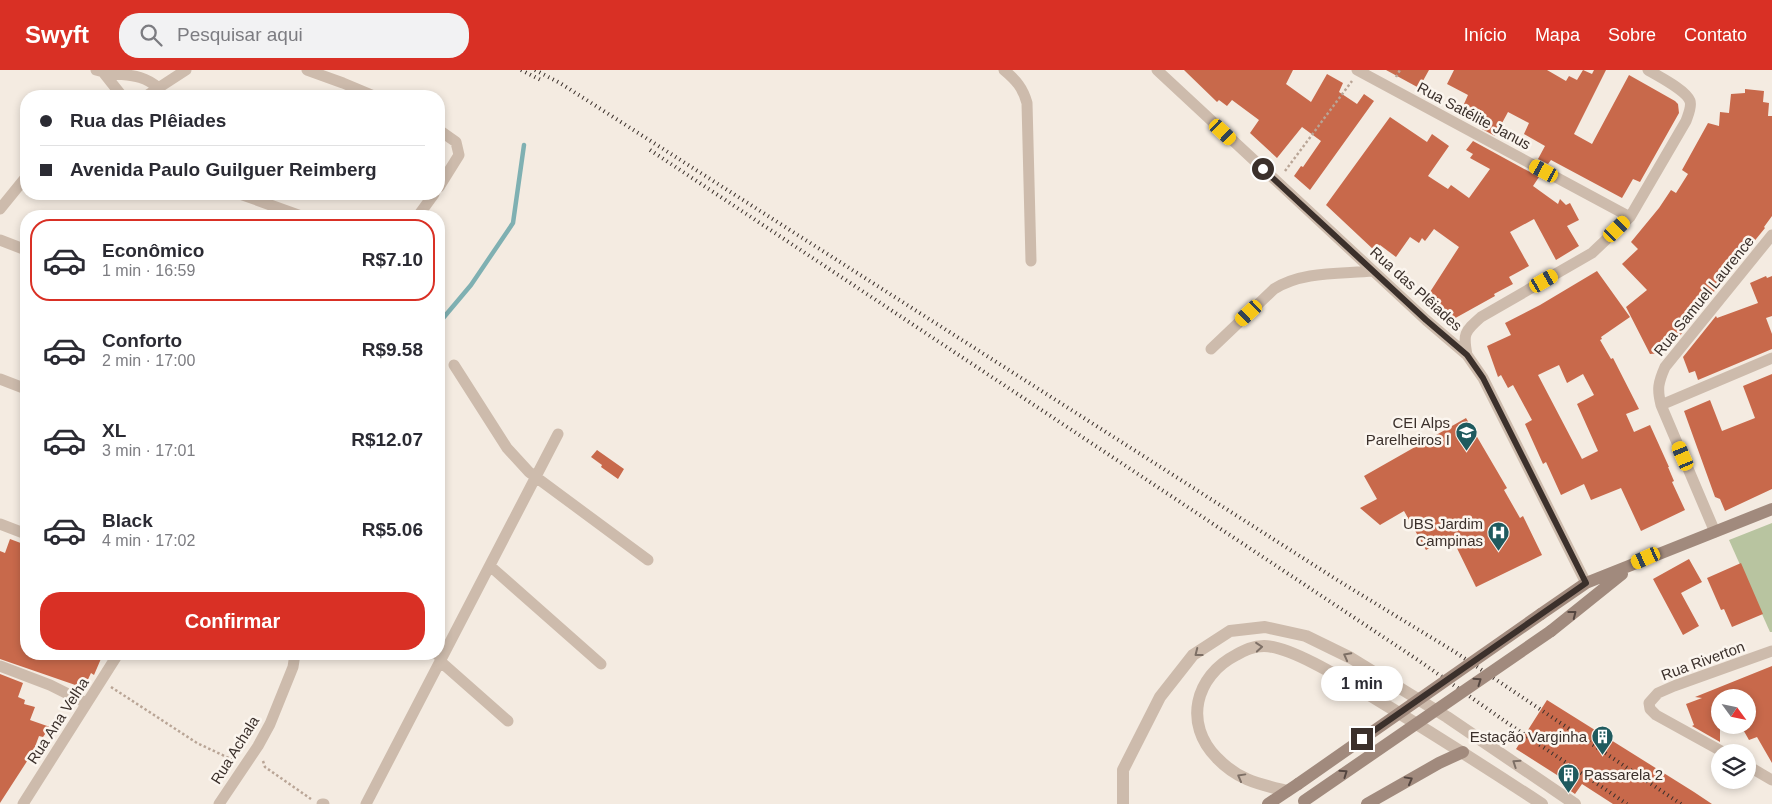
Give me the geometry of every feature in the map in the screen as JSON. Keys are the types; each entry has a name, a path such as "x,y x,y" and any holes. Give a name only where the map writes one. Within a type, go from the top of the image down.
{"main road":[{"path":"1268,804 1586,583 1772,509"},
{"path":"1302,802 1551,631 1636,563"},
{"path":"1586,583 1595,597"},
{"path":"1367,804 1439,763 1464,752"}],"street":[{"path":"156,90 186,70"},
{"path":"307,70 360,90"},
{"path":"1004,70 1017,82 1024,92 1027,103 1031,261"},
{"name":"Rua das Plêiades","path":"1157,70 1426,320 1467,355 1483,378 1586,583"},
{"path":"1467,355 1464,338 1469,327 1592,253 1630,217 1686,121 1690,107 1690,101 1687,96 1648,70"},
{"path":"100,71 139,71 147,74 159,88"},
{"path":"100,71 117,90"},
{"name":"Rua Satélite Janus","path":"1358,71 1630,217"},
{"path":"445,134 456,142 459,155 445,178"},
{"path":"0,209 20,184"},
{"path":"257,200 284,210"},
{"name":"Rua Samuel Laurence","path":"1715,532 1662,406 1658,390 1665,367 1772,235"},
{"path":"0,240 20,248"},
{"path":"1211,349 1274,289 1286,282 1307,276 1373,271"},
{"path":"1662,406 1772,358"},
{"path":"454,365 506,448 536,477 648,560"},
{"path":"0,379 20,387"},
{"path":"445,644 490,566 558,434"},
{"path":"0,524 20,532"},
{"path":"490,566 601,664"},
{"path":"1123,804 1123,770 1160,697 1194,655 1230,631 1265,627 1306,636 1351,658 1447,717 1575,804"},
{"path":"1292,788 1247,780 1231,771 1216,757 1202,738 1197,720 1198,702 1206,681 1225,660 1247,648 1265,646 1284,650 1316,665 1464,752 1542,804"},
{"name":"Rua Riverton","path":"1711,745 1656,715 1650,709 1651,700 1658,693 1674,686 1772,651"},
{"name":"Rua Ana Velha","path":"23,804 114,660"},
{"name":"Rua Achala","path":"219,804 258,746 270,724 294,660"},
{"path":"366,804 436,660"},
{"path":"439,660 508,720"},
{"path":"0,666 50,685 86,703"},
{"path":"1756,771 1772,780"}],"path":[{"path":"1276,182 1358,71"},
{"path":"102,680 197,743 245,765"},
{"path":"258,746 266,767 321,804"}],"green space":[{"path":"1772,523 1772,632 1770,632 1729,540"}],"building":[{"path":"1184,70 1293,70 1286,84 1311,102 1327,74 1343,83 1339,92 1357,104 1364,94 1374,101 1310,190 1294,176 1301,166 1303,167 1321,141 1302,127 1277,158 1250,133 1259,120 1232,100 1227,106 1219,100 1217,102"},
{"path":"1386,70 1429,70 1419,88"},
{"path":"1454,70 1547,70 1566,81 1569,76 1577,80 1583,70 1592,74 1594,70 1606,70 1574,134 1592,144 1629,75 1675,101 1678,104 1679,113 1640,182 1633,179 1622,198 1551,160 1548,164 1538,159 1545,146 1524,134 1529,123 1508,112 1495,136 1482,129 1485,125 1478,120 1481,114 1464,104 1468,95 1447,84"},
{"path":"1745,89 1764,91 1763,102 1769,103 1768,116 1772,116 1772,216 1765,228 1735,265 1732,262 1718,280 1721,282 1709,300 1670,348 1667,346 1662,353 1650,354 1626,307 1647,290 1622,264 1638,249 1631,242 1671,190 1676,193 1688,174 1682,170 1708,123 1719,126 1720,112 1729,113 1731,94 1745,93"},
{"path":"1390,117 1427,142 1432,134 1449,146 1428,176 1448,189 1451,185 1469,198 1490,169 1470,158 1473,154 1466,150 1473,141 1539,177 1533,186 1558,204 1560,199 1566,205 1570,203 1579,220 1567,226 1579,246 1556,260 1534,219 1510,232 1529,266 1509,277 1513,284 1450,321 1442,308 1439,310 1430,292 1459,247 1434,229 1425,241 1422,238 1419,243 1410,237 1396,257 1380,245 1375,251 1326,205"},
{"path":"1597,271 1630,317 1601,337 1602,339 1600,340 1611,359 1613,358 1639,409 1626,414 1634,432 1650,425 1669,467 1674,481 1672,482 1685,510 1641,531 1621,488 1591,500 1584,484 1561,495 1546,462 1543,464 1525,424 1532,420 1513,385 1508,388 1501,375 1498,377 1487,346 1511,335 1505,323 1540,305","holes":["1559,365 1567,383 1583,374 1594,395 1577,404 1598,451 1582,459 1538,375"]},
{"path":"1766,276 1767,278 1772,276 1772,316 1766,318 1772,334 1772,349 1698,380 1695,371 1689,373 1683,357 1716,316 1717,318 1758,303 1750,283"},
{"path":"1772,374 1772,489 1725,511 1720,499 1715,497 1684,411 1710,400 1722,431 1755,418 1743,386"},
{"path":"1466,418 1507,488 1504,490 1520,518 1523,516 1542,555 1476,587 1451,536 1426,550 1404,511 1380,525 1360,508 1377,499 1364,476"},
{"path":"597,450 624,469 618,479 591,457"},
{"path":"10,539 20,543 20,660 100,660 94,675 91,673 84,688 0,659 0,551 5,553"},
{"path":"1689,559 1702,582 1681,593 1699,626 1683,635 1653,579"},
{"path":"1741,563 1763,614 1732,627 1724,609 1721,610 1707,578"},
{"path":"1772,666 1772,763 1757,737 1749,740 1746,734 1756,734 1756,689 1715,689"},
{"path":"0,674 23,683 18,697 25,700 24,704 35,707 30,720 50,727 43,737 39,736 33,752 0,803"},
{"path":"1711,691 1711,734 1720,734 1720,742 1692,726 1694,725 1686,704 1702,698 1695,697"},
{"name":"Estação Varginha","path":"1547,700 1712,804 1613,804 1582,784 1575,794 1565,787 1568,782 1516,749"}],"waterway":[{"path":"445,316 471,285 513,223 524,145"}],"railway":[{"path":"521,70 541,80"},
{"path":"535,70 560,83 1342,583 1455,652 1681,804"},
{"path":"650,150 1418,660 1627,804"}],"place":[{"name":"CEI Alps Parelheiros I","path":"1466,451"},
{"name":"UBS Jardim Campinas","path":"1499,552"},
{"name":"Estação Varginha","path":"1603,756"},
{"name":"Passarela 2","path":"1568,794"}],"route":[{"path":"1263,169 1426,320 1467,355 1483,378 1586,583 1362,739"}]}
